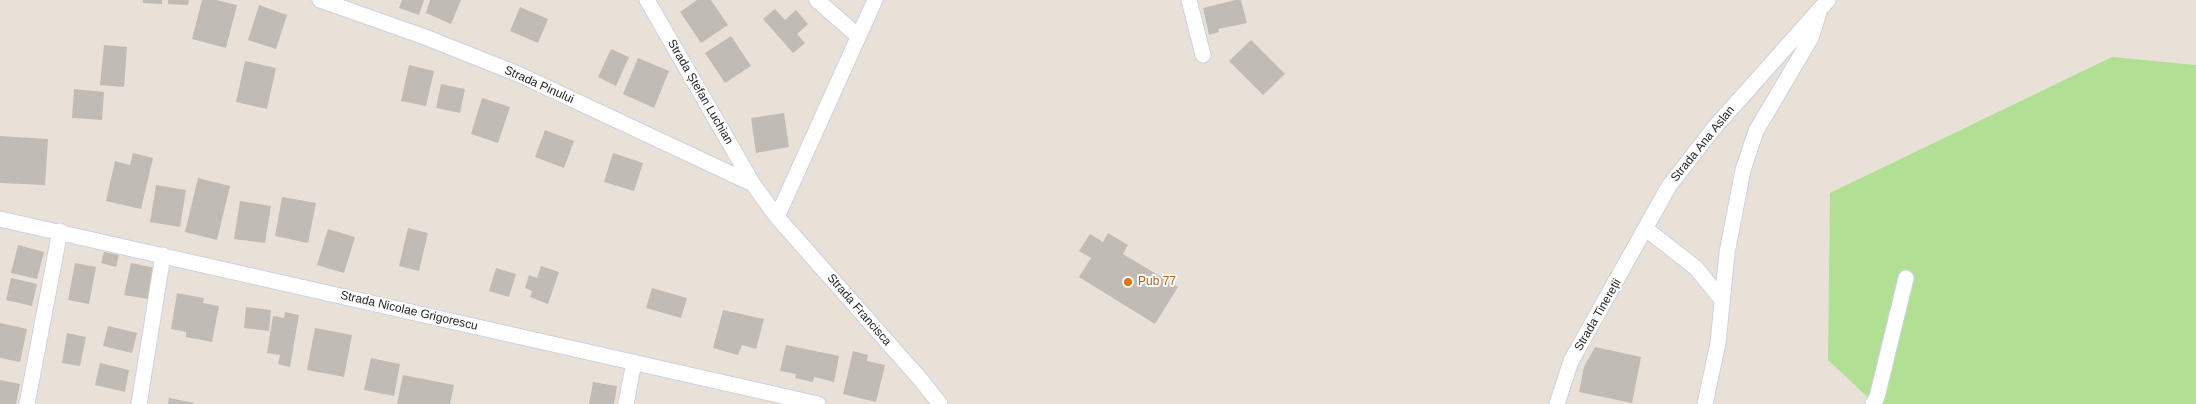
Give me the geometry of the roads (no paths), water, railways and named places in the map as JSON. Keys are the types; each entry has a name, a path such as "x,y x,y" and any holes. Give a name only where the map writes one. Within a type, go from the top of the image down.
{"street":[{"name":"Strada Pinului","path":"320,0 425,37 518,74 752,184"},
{"name":"Strada Ștefan Luchian","path":"647,0 752,184"},
{"path":"817,0 858,36"},
{"path":"777,217 875,0"},
{"path":"1190,0 1203,54"},
{"name":"Strada Ana Aslan","path":"1646,229 1669,186 1691,155 1824,5"},
{"name":"Strada Ana Aslan","path":"1705,404 1718,342 1727,253 1742,170 1756,131 1812,38 1824,5"},
{"name":"Strada Francisca","path":"752,184 777,217 940,404"},
{"name":"Strada Nicolae Grigorescu","path":"0,219 60,231 816,404"},
{"path":"1646,229 1696,268 1722,300"},
{"name":"Strada Tinereții","path":"1557,404 1571,361 1646,229"},
{"path":"27,404 60,231"},
{"path":"139,404 163,255"},
{"path":"1873,404 1877,398 1906,278"},
{"path":"626,404 634,362"}],"place":[{"name":"Pub 77","path":"1128,282"}]}
